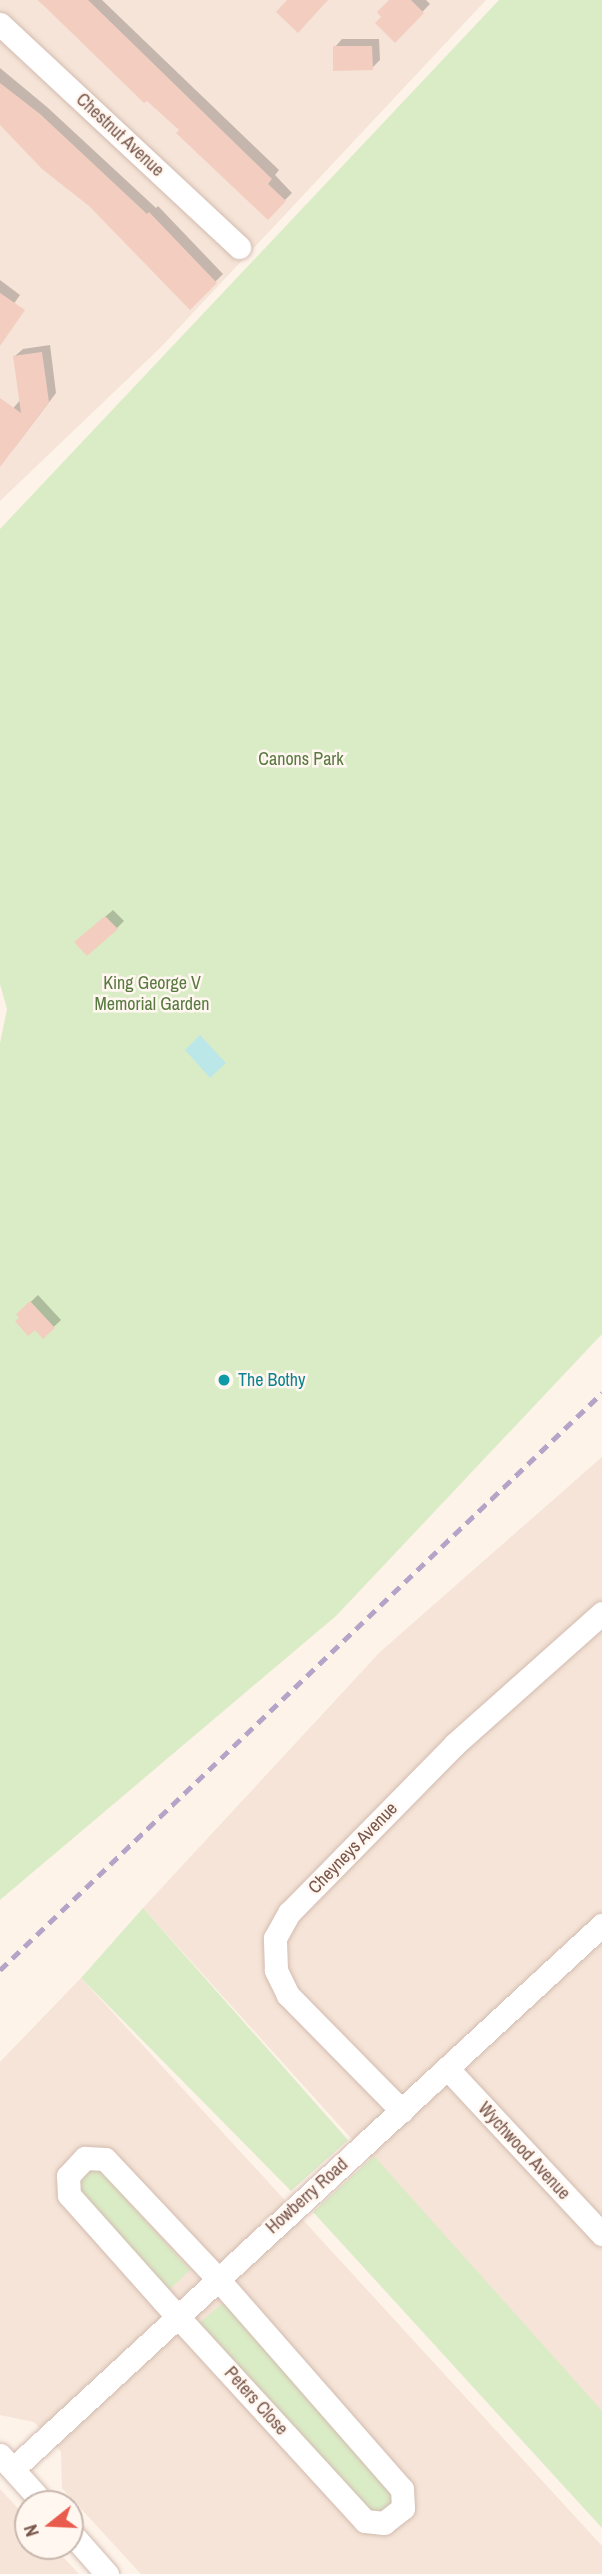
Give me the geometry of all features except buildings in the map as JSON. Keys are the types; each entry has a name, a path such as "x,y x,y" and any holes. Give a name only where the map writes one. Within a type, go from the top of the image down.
{"street":[{"name":"Chestnut Avenue","path":"0,24 239,247"},
{"name":"Cheyneys Avenue","path":"402,2111 288,1995 276,1970 275,1938 289,1913 455,1744 602,1613"},
{"name":"Howberry Road","path":"6,2462 176,2315 402,2111 602,1925"},
{"name":"Wychwood Avenue","path":"447,2067 602,2234"},
{"name":"Peters Close","path":"85,2158 105,2159 217,2278 402,2489 403,2508 384,2524 365,2521 176,2315 69,2195 68,2176 85,2158"},
{"path":"6,2462 31,2490"},
{"path":"84,2548 107,2574"}],"shaded area":[{"path":"0,0 486,0 160,348 0,501"},
{"path":"602,1457 602,2416 143,1908 380,1652"},
{"path":"81,1978 602,2546 602,2574 141,2574 84,2512 84,2490 62,2488 61,2452 34,2422 0,2415 0,2062"},
{"path":"0,2489 14,2504 14,2560 66,2560 79,2574 0,2574"}],"green space":[{"name":"Canons Park","path":"499,0 602,0 602,1334 336,1616 0,1900 0,1043 7,1009 0,984 0,529"},
{"path":"143,1908 348,2140 291,2191 81,1978"},
{"path":"374,2156 602,2411 602,2528 313,2212"},
{"path":"95,2165 190,2270 168,2291 74,2187"},
{"path":"224,2302 397,2499 372,2517 197,2325"}],"water":[{"path":"200,1035 226,1063 210,1078 185,1050"}],"railway":[{"path":"0,1970 602,1393"}],"place":[{"name":"The Bothy","path":"224,1380"}],"park label":[{"name":"King George V Memorial Garden","path":"152,994"}]}
